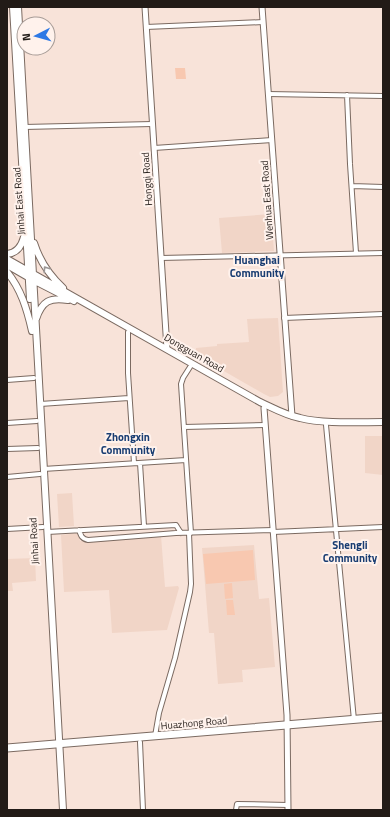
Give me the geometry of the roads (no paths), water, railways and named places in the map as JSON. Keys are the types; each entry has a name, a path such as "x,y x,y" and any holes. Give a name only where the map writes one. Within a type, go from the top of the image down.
{"main road":[{"name":"Jinhai East Road","path":"13,7 31,276"},
{"name":"Jinhai East Road","path":"18,7 28,232"},
{"path":"7,254 19,248 28,232"},
{"path":"28,232 43,265 52,278 72,298"},
{"name":"Dongguan Road","path":"7,259 31,276"},
{"name":"Dongguan Road","path":"7,265 31,276 167,349 260,402 292,416 313,420 383,422"},
{"path":"7,272 14,280 20,292 26,307 32,331"},
{"name":"Jinhai Road","path":"31,276 40,404 59,810"},
{"name":"Jinhai Road","path":"31,276 34,378 38,448 42,472"},
{"path":"35,322 40,308 46,302 53,299 72,298"},
{"name":"Dongguan Road","path":"72,298 128,332 280,416 306,424 383,426"},
{"name":"Huazhong Road","path":"7,748 140,742 383,717"},
{"name":"Huazhong Road","path":"7,752 155,736 383,721"},
{"name":"Jinhai Road","path":"57,746 63,810"}],"street":[{"name":"Hongqi Road","path":"145,7 167,349"},
{"name":"Wenhua East Road","path":"262,7 292,416"},
{"path":"146,27 263,22"},
{"path":"268,94 383,96"},
{"path":"347,95 356,253"},
{"path":"24,127 152,124"},
{"path":"154,148 272,140"},
{"path":"352,186 383,187"},
{"path":"161,258 273,254 280,256 383,253"},
{"path":"284,318 383,314"},
{"path":"128,332 134,463"},
{"path":"155,736 159,713 175,658 191,584 190,533 182,381 190,367"},
{"path":"7,380 34,378"},
{"path":"40,404 130,398"},
{"path":"236,810 236,804 288,808 287,727 264,408"},
{"path":"7,423 37,421"},
{"path":"184,427 265,425"},
{"path":"326,425 354,720"},
{"path":"7,450 38,448"},
{"path":"7,477 134,463 186,460"},
{"path":"140,463 144,526"},
{"path":"7,529 79,530 176,524 181,533"},
{"path":"79,530 81,537 88,540 181,533 383,527"},
{"path":"140,742 143,810"}],"district":[{"name":"Huanghai Community","path":"257,266"},
{"name":"Zhongxin Community","path":"128,443"},
{"name":"Shengli Community","path":"350,551"}]}
